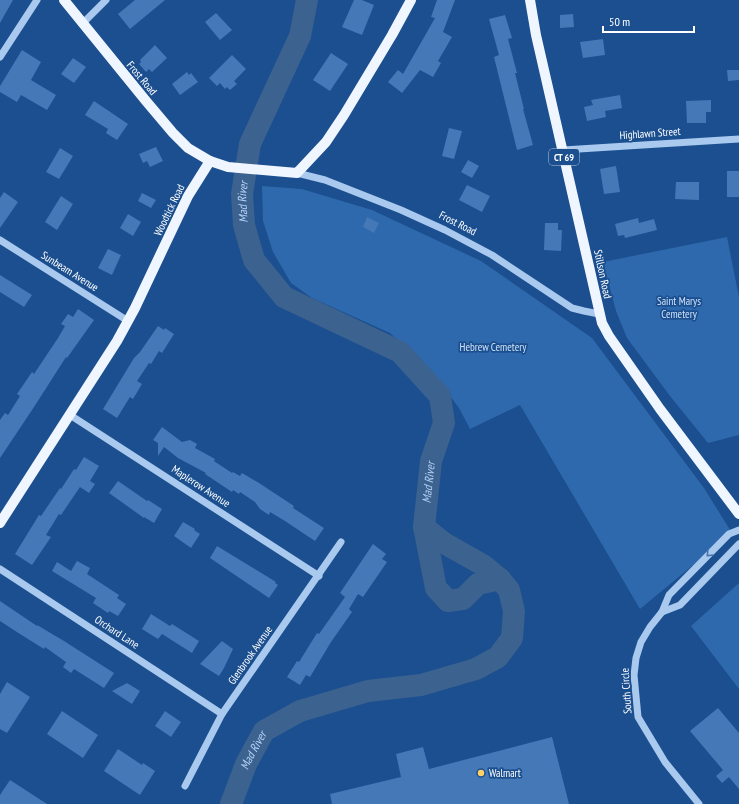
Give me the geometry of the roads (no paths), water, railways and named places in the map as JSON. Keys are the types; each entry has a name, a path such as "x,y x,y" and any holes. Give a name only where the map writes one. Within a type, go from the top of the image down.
{"main road":[{"name":"Frost Road","path":"64,0 172,133 188,148 210,161"},
{"path":"210,161 233,168 296,173 332,133 369,74 411,0"},
{"name":"Stillson Road","path":"530,0 536,35 602,323 609,336 664,414 739,514"},
{"name":"Woodtick Road","path":"0,523 105,361 128,321 188,196 210,161"}],"street":[{"path":"0,57 37,0"},
{"path":"82,24 106,0"},
{"name":"Highlawn Street","path":"563,150 739,139"},
{"name":"Frost Road","path":"296,173 325,180 431,223 492,255 572,308 584,312 599,314"},
{"name":"Sunbeam Avenue","path":"0,240 128,321"},
{"name":"Maplerow Avenue","path":"70,415 319,576"},
{"name":"South Circle","path":"699,804 665,762 638,717 634,675 636,658 641,642 650,627 662,612 669,595 729,534 739,530"},
{"name":"Glenbrook Avenue","path":"185,786 222,714 342,542"},
{"name":"South Circle","path":"662,612 680,605 739,544"},
{"name":"Orchard Lane","path":"0,569 222,714"}],"waterway":[{"name":"Mad River","path":"231,804 246,764 264,731 300,711 368,691 421,685 476,669 498,657 512,638 514,611 509,590 500,579 478,584 463,599 448,601 436,588 424,527 431,461 444,423 440,396 400,352 284,297 254,260 244,225 242,194 250,144 300,36 307,0"},
{"path":"424,527 444,543 483,565 500,579"}],"place":[{"name":"Walmart","path":"481,773"}],"park label":[{"name":"Saint Marys Cemetery","path":"679,307"},
{"name":"Hebrew Cemetery","path":"493,347"}]}
